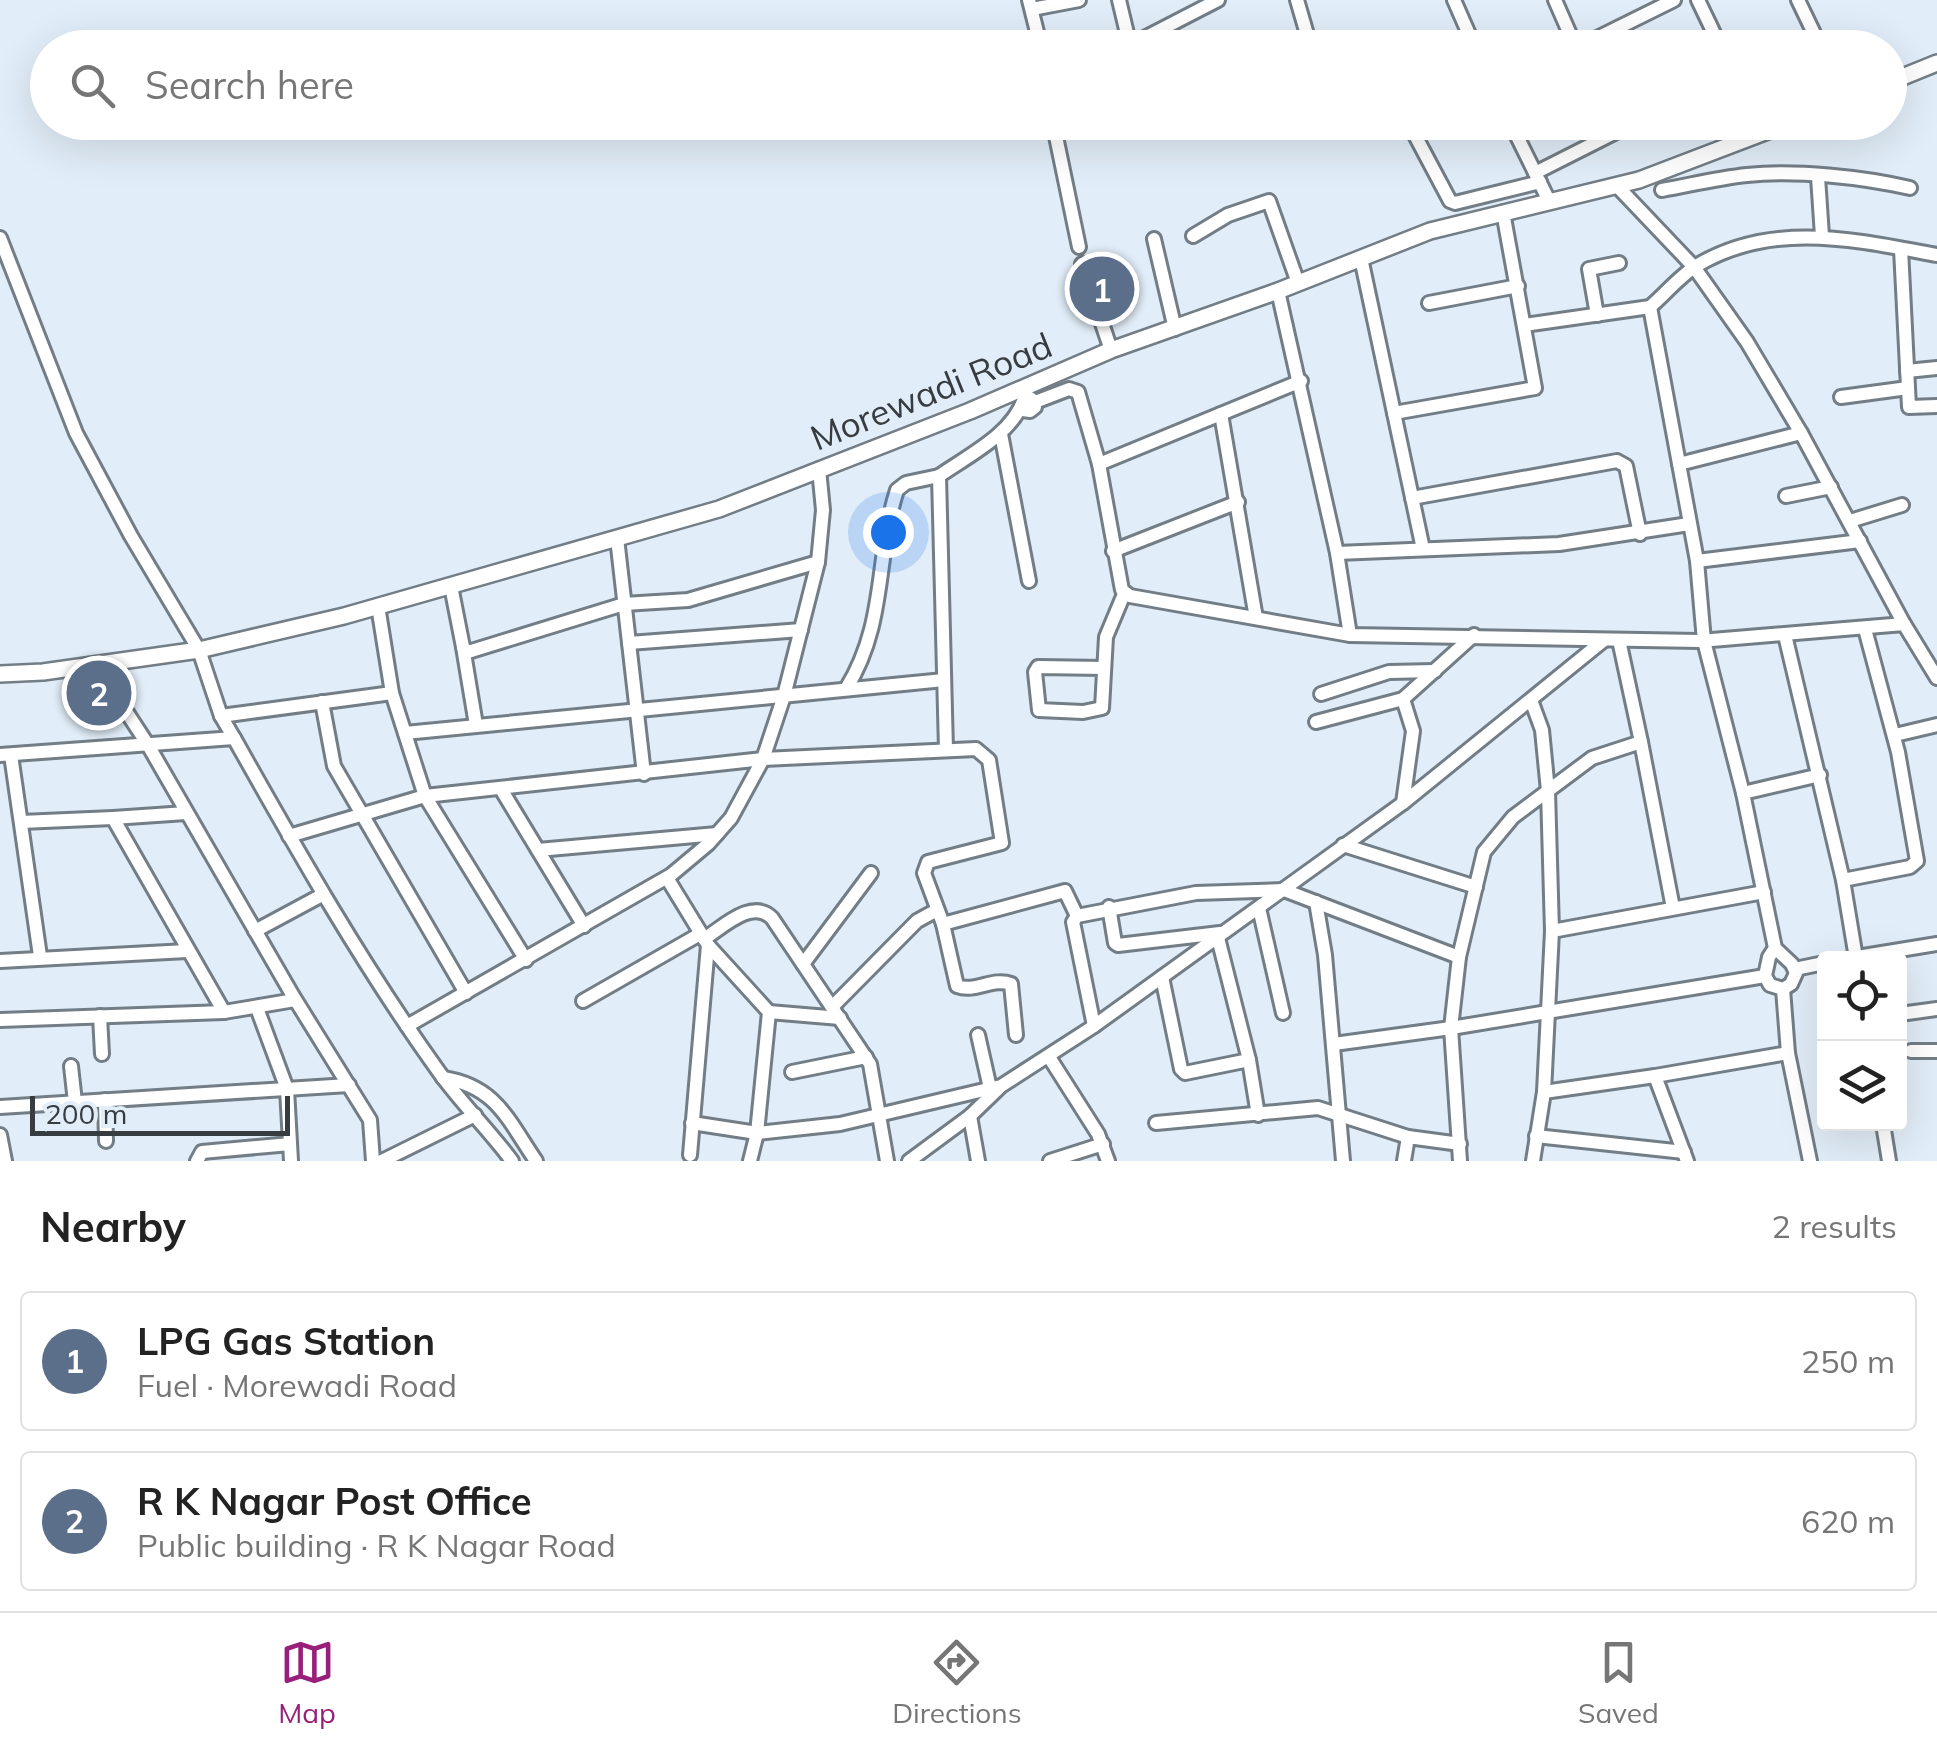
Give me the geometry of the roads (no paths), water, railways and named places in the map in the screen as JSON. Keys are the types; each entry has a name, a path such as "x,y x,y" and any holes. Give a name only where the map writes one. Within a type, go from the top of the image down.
{"main road":[{"path":"1907,75 1937,63"},
{"name":"Morewadi Road","path":"0,674 198,650 378,606 720,509 923,428 1025,400 1111,350 1278,291 1430,231 1617,186 1730,140"}],"street":[{"path":"1036,30 1030,4 1079,0"},
{"path":"1119,0 1125,30"},
{"path":"1161,30 1218,0"},
{"path":"1297,0 1305,30"},
{"path":"1454,0 1467,30"},
{"path":"1554,0 1568,30"},
{"path":"1613,30 1674,0"},
{"path":"1698,0 1712,30"},
{"path":"1798,0 1812,30"},
{"path":"1057,140 1079,247"},
{"path":"1418,140 1450,201 1486,196 1538,177 1596,140"},
{"path":"1519,140 1549,202"},
{"path":"1662,190 1750,175 1818,176 1910,188"},
{"path":"1818,176 1822,236"},
{"path":"1617,186 1694,268 1748,342 1937,678"},
{"path":"1193,236 1228,215 1269,201 1298,282"},
{"path":"1394,413 1535,388 1504,212"},
{"path":"1524,325 1650,307 1694,268 1748,243 1822,236 1937,255"},
{"path":"0,238 76,434 198,650 221,716 322,895 406,1026 443,1078 512,1161"},
{"path":"1154,239 1175,329"},
{"path":"1900,248 1911,409 1937,406"},
{"path":"1361,258 1423,549"},
{"path":"1597,314 1588,270 1620,263"},
{"path":"1082,264 1111,350"},
{"path":"1429,304 1518,286"},
{"path":"1278,291 1301,381 1350,635"},
{"path":"1650,307 1697,561 1704,641 1743,793 1776,948 1795,969 1794,980 1783,988 1770,986 1765,976 1769,956 1776,948"},
{"path":"1908,371 1937,368"},
{"path":"1099,464 1301,381"},
{"path":"1841,397 1908,388"},
{"path":"846,689 862,664 879,604 897,490 906,483 946,472 1002,434 1025,400 1069,389 1078,392 1099,464 1124,594 1106,637 1102,708 1083,712 1039,710 1035,672 1038,667 1104,668"},
{"path":"1220,414 1256,618"},
{"path":"1679,464 1801,433"},
{"path":"1002,434 1029,581"},
{"path":"1412,498 1622,462 1640,534"},
{"path":"406,1026 667,878 732,818 763,759 784,696 818,562 823,510 818,468"},
{"path":"946,472 946,750"},
{"path":"1786,496 1831,487"},
{"path":"1113,550 1238,502"},
{"path":"1850,521 1902,505"},
{"path":"1337,553 1559,544 1689,524"},
{"path":"617,538 644,774"},
{"path":"1697,561 1860,542"},
{"path":"463,646 468,652 477,651 624,604 688,600 818,562"},
{"path":"451,586 476,725"},
{"path":"1124,594 1350,635 1704,641 1904,624"},
{"path":"378,606 392,693 426,796 526,960"},
{"path":"1843,880 1910,868 1917,861 1894,736 1865,629"},
{"path":"629,643 801,630"},
{"path":"1316,722 1402,699 1474,635"},
{"path":"1785,635 1843,880 1853,951"},
{"path":"692,1123 757,1134 877,1116 996,1087 1094,1026 1403,804 1604,640"},
{"path":"1619,640 1673,908"},
{"path":"96,665 148,745 295,1000 370,1120 373,1161"},
{"path":"1321,694 1388,672 1436,671"},
{"path":"405,733 944,680"},
{"path":"221,716 392,693"},
{"path":"1402,699 1413,731 1403,804"},
{"path":"1531,700 1542,730 1548,791 1552,931 1544,1092 1533,1161"},
{"path":"322,702 334,766 466,994"},
{"path":"1894,736 1937,725"},
{"path":"40,956 21,822 5,755 234,738"},
{"path":"1460,1161 1451,1028 1459,957 1484,852 1513,816 1592,758 1641,742"},
{"path":"289,836 426,796 763,759 976,749 989,760 1003,840 998,845 925,864 924,874 943,924 958,986 966,989 999,981 1011,984 1016,1034"},
{"path":"1743,793 1820,775"},
{"path":"500,789 584,926"},
{"path":"21,822 186,814"},
{"path":"113,818 224,1012"},
{"path":"538,850 718,834"},
{"path":"1343,845 1476,887"},
{"path":"803,964 872,873"},
{"path":"667,878 704,939 769,1012 757,1134 750,1161"},
{"path":"1094,1026 1073,922 1076,916 1110,907 1196,893 1284,890 1459,957"},
{"path":"943,924 1065,891 1076,916"},
{"path":"1552,931 1764,892"},
{"path":"255,931 322,895"},
{"path":"1316,902 1334,1044 1343,1161"},
{"path":"1110,907 1118,945 1222,935"},
{"path":"1259,908 1283,1013"},
{"path":"583,1001 704,939 750,910 760,910 772,918 866,1057 887,1161"},
{"path":"769,1012 836,1012 917,921 938,910"},
{"path":"1222,935 1258,1115"},
{"path":"690,1156 704,939"},
{"path":"1896,951 1937,944"},
{"path":"0,961 187,951"},
{"path":"1795,969 1817,964"},
{"path":"1334,1044 1765,976"},
{"path":"1162,977 1185,1073 1249,1060"},
{"path":"1783,988 1788,1053 1810,1161"},
{"path":"0,1020 224,1012 295,1000"},
{"path":"258,1008 287,1089 291,1161"},
{"path":"1907,1013 1937,1009"},
{"path":"100,1016 102,1054"},
{"path":"978,1036 996,1087"},
{"path":"1912,1051 1937,1050"},
{"path":"1544,1092 1788,1053"},
{"path":"792,1072 866,1057"},
{"path":"1049,1057 1103,1144 1108,1161"},
{"path":"71,1066 75,1102"},
{"path":"1536,1136 1685,1156 1655,1076"},
{"path":"443,1078 476,1086 496,1101 536,1161"},
{"path":"0,1107 349,1085"},
{"path":"915,1159 970,1116 996,1087"},
{"path":"105,1100 106,1141"},
{"path":"1156,1122 1318,1108 1408,1137 1460,1144"},
{"path":"382,1161 476,1115"},
{"path":"970,1116 978,1161"},
{"path":"1884,1131 1889,1161"},
{"path":"0,1135 3,1160"},
{"path":"1404,1161 1408,1137"},
{"path":"197,1161 202,1152 290,1144"},
{"path":"1050,1161 1103,1144"},
{"path":"495,1161 502,1148"}],"place":[{"name":"LPG Gas Station","path":"1102,289"},
{"name":"R K Nagar Post Office","path":"99,693"}]}
